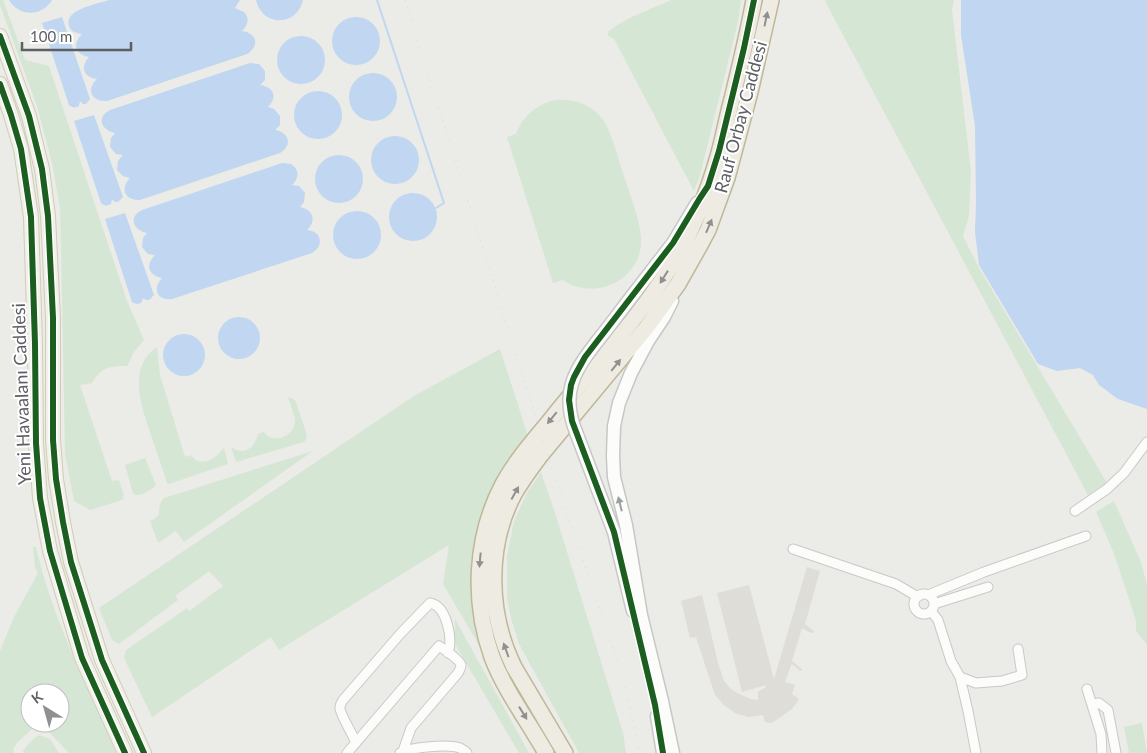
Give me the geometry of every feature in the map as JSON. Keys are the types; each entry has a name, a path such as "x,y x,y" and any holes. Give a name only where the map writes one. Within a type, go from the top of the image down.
{"highway":[{"name":"Rauf Orbay Caddesi","path":"546,753 500,674 486,636 482,617 479,579 480,556 490,517 504,483 523,454 635,317 659,284 685,242 708,186 719,151 754,0"},
{"name":"Rauf Orbay Caddesi","path":"565,753 514,668 502,637 497,618 493,577 500,532 514,494 528,473 648,327 678,284 708,230 728,178 750,92 770,0"}],"main road":[{"name":"Yeni Havaalanı Caddesi","path":"0,36 29,116 42,168 48,211 53,318 53,440 62,522 71,562 102,660 144,753"},
{"name":"Yeni Havaalanı Caddesi","path":"0,84 21,149 30,212 35,344 36,443 40,498 50,551 82,658 125,753"},
{"path":"663,753 655,705 614,532 572,421 571,385 585,357 673,243 708,186"},
{"path":"30,212 48,211"},
{"path":"673,753 641,615 626,525 614,477 613,456 614,426 619,403 631,373 648,341 664,317 678,284"}],"street":[{"path":"1075,511 1107,489 1124,474 1147,442"},
{"path":"793,549 896,584 918,596 928,595 984,572 1086,536"},
{"path":"918,596 914,604 917,611 924,614 933,608 988,587"},
{"path":"928,595 932,597 933,608 951,662 960,676 976,753"},
{"path":"356,743 340,710 340,705 388,648 430,603 440,609 448,627 450,643 448,653"},
{"path":"347,753 439,646 456,659 461,667 411,728 401,752"},
{"path":"960,676 976,683 1002,681 1022,675 1018,649"},
{"path":"1086,689 1101,734 1102,753"},
{"path":"1092,704 1099,703 1108,710 1116,753"},
{"path":"401,752 416,748 455,747 467,753"}],"shaded area":[{"path":"807,567 820,571 805,624 815,632 811,633 802,628 792,661 803,670 800,671 791,665 785,682 795,685 792,694 799,699 792,709 772,723 765,722 763,715 749,717 735,713 715,695 696,637 690,638 681,601 702,595 724,681 732,690 739,694 758,700 758,692 766,687 766,685 742,692 717,593 749,585 774,679"}],"green space":[{"path":"0,0 3,0 25,60 49,66 127,301 144,340 134,352 127,366 106,368 92,383 80,385 112,481 119,480 124,495 123,499 119,501 90,510 74,501 65,454 60,208 52,163 37,106 0,5"},
{"path":"671,0 741,0 738,22 700,175 694,191 614,39 608,36 608,32 622,22"},
{"path":"954,0 952,9 971,172 969,216 963,236 979,268 1107,483 1088,495 825,1"},
{"path":"556,100 567,100 582,104 596,112 604,121 613,142 640,227 641,245 638,258 631,269 623,278 600,288 588,289 575,286 563,280 553,283 507,137 516,134 523,121 532,111 543,104"},
{"path":"157,347 160,375 185,457 191,455 199,461 209,461 224,447 228,464 169,484 167,483 147,424 139,388 142,366 147,356"},
{"path":"500,349 528,436 511,456 487,499 471,560 473,605 489,662 443,584 449,545 279,650 271,637 152,717 124,658 126,650 187,608 189,611 223,586 209,571 175,596 178,600 119,644 112,640 99,608 414,396"},
{"path":"288,397 295,400 306,432 305,441 236,462 231,447 244,451 252,447 258,434 264,432 268,436 278,438 284,437 292,430 295,420"},
{"path":"313,451 184,542 176,531 158,543 150,521 158,516 161,502 164,498"},
{"path":"145,458 156,485 146,492 136,495 132,492 125,465"},
{"path":"541,472 623,733 626,753 579,753 519,644 511,618 507,597 507,557 514,521 527,493"},
{"path":"1114,501 1141,562 1147,585 1147,645 1136,631 1136,621 1115,556 1096,512"},
{"path":"33,547 36,547 61,627 116,753 69,753 50,733 70,733 70,683 20,683 20,733 28,733 17,743 13,749 14,753 0,753 0,651 14,617 38,573 35,567"},
{"path":"455,619 529,753 519,753 455,644"},
{"path":"1142,723 1147,753 1129,753 1124,727"},
{"path":"39,735 50,739 59,753 23,753 30,742"}],"water":[{"path":"9,0 52,0 42,10 30,13 19,10"},
{"path":"109,0 240,0 235,8 244,12 248,19 242,31 254,37 255,44 247,54 107,101 102,101 94,97 91,91 97,79 92,78 84,71 84,64 89,57 81,54 76,48 77,41 82,34 71,30 69,20 72,15 83,8"},
{"path":"256,0 303,0 300,9 294,15 280,20 272,19 265,15 259,9"},
{"path":"961,0 1147,0 1147,409 1118,399 1099,385 1093,375 1080,368 1057,371 1038,364 979,265 975,232 975,126 961,35"},
{"path":"62,17 90,99 86,104 80,101 79,106 75,107 69,105 42,23"},
{"path":"351,17 361,17 373,24 380,36 380,46 373,58 361,65 351,65 343,61 336,54 332,46 332,36 336,28 343,21"},
{"path":"296,36 306,36 318,43 325,55 325,65 318,77 306,84 296,84 288,80 281,73 277,65 277,55 281,47 288,40"},
{"path":"250,63 259,64 265,71 265,80 260,85 269,88 273,93 273,100 268,107 274,109 280,116 280,125 275,130 284,133 288,139 284,150 280,153 140,200 127,196 125,186 130,178 123,176 117,170 118,161 123,155 116,154 110,147 111,138 115,133 106,129 102,123 103,116 110,110"},
{"path":"368,73 378,73 390,80 397,92 397,102 390,114 378,121 368,121 360,117 353,110 349,102 349,92 353,84 360,77"},
{"path":"313,91 323,91 335,98 342,110 342,120 335,132 323,139 313,139 305,135 298,128 294,120 294,110 298,102 305,95"},
{"path":"94,115 123,197 118,202 112,199 111,204 107,205 101,203 74,121"},
{"path":"390,136 400,136 412,143 419,155 419,165 412,177 400,184 390,184 382,180 375,173 371,165 371,155 375,147 382,140"},
{"path":"334,155 344,155 356,162 363,174 363,184 356,196 344,203 334,203 326,199 319,192 315,184 315,174 319,166 326,159"},
{"path":"282,163 291,164 297,171 296,180 292,185 299,186 305,193 304,202 300,207 311,213 313,219 307,230 316,233 320,239 316,250 312,253 172,299 160,296 157,286 162,278 154,275 149,266 155,255 148,254 142,247 143,238 147,233 138,229 134,223 135,216 142,210"},
{"path":"408,193 418,193 430,200 437,212 437,222 430,234 418,241 408,241 400,237 393,230 389,222 389,212 393,204 400,197"},
{"path":"352,211 362,211 374,218 381,230 381,240 374,252 362,259 352,259 344,255 337,248 333,240 333,230 337,222 344,215"},
{"path":"125,213 154,295 149,300 143,298 142,302 138,304 132,302 105,219"},
{"path":"239,317 254,323 260,338 254,353 239,359 224,353 218,338 224,323"},
{"path":"184,334 199,340 205,355 199,370 184,376 169,370 163,355 169,340"}],"waterway":[{"path":"377,0 444,203 436,208"}],"railway":[{"path":"405,0 551,466 625,685 640,753"}],"cycle path":[{"path":"663,753 655,705 614,532 572,421 569,400 571,385 585,357 673,243 708,186 719,151 754,0"},
{"path":"0,36 29,116 42,169 48,216 53,318 53,440 56,479 71,562 102,660 144,753"},
{"path":"0,84 21,149 31,217 36,443 40,498 50,551 82,658 125,753"}]}
